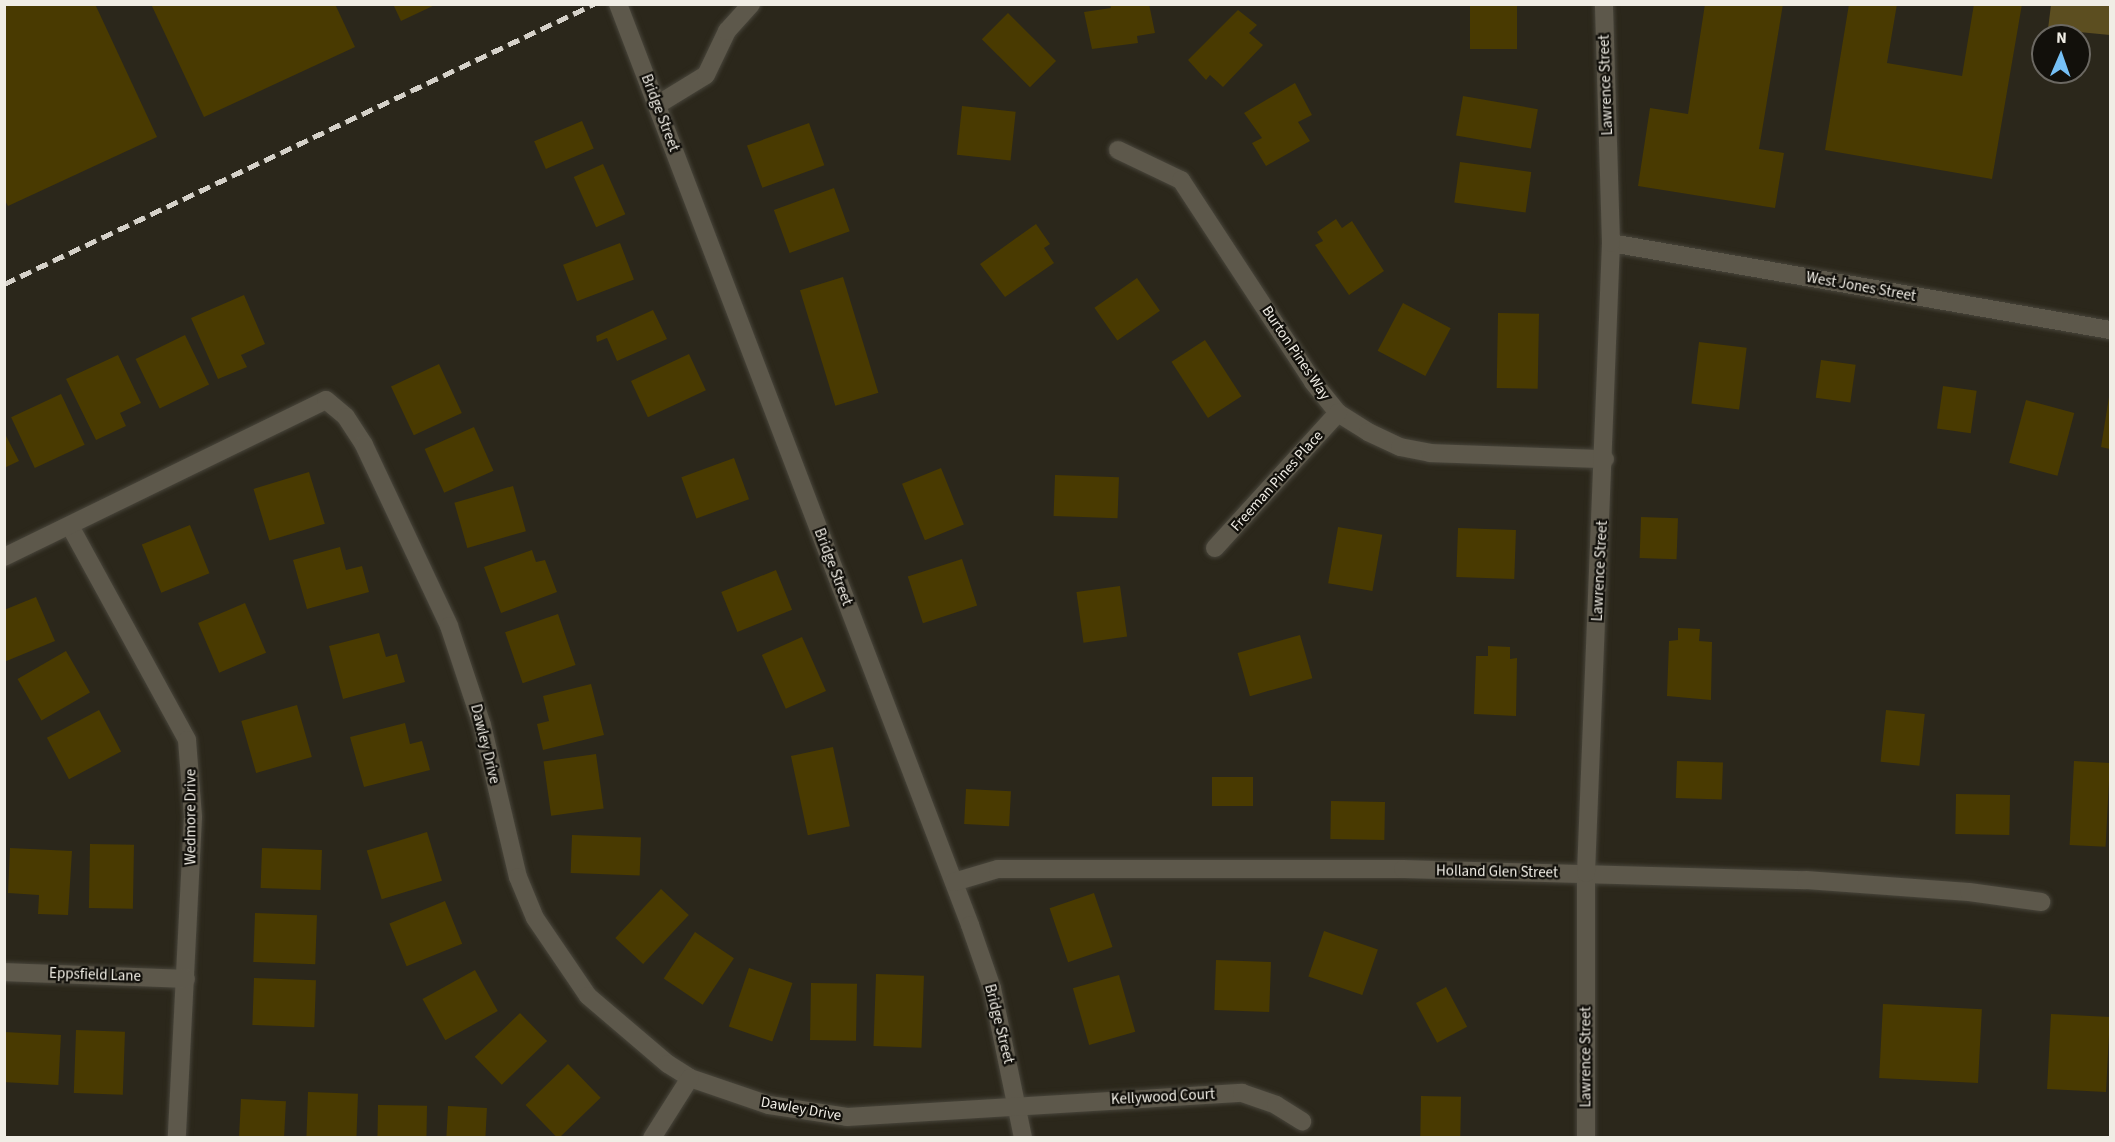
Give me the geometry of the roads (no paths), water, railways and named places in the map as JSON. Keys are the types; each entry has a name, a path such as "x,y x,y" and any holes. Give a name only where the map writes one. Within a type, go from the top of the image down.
{"street":[{"name":"Bridge Street","path":"618,4 954,882 992,988 1023,1137"},
{"path":"657,105 706,75 727,31 751,4"},
{"name":"Lawrence Street","path":"1586,1137 1586,873 1605,459 1611,243 1604,4"},
{"name":"Burton Pines Way","path":"1118,150 1181,180 1313,382 1338,413 1400,447 1430,453 1605,459"},
{"name":"West Jones Street","path":"1611,243 2110,330"},
{"name":"Dawley Drive","path":"4,557 326,400 346,417 364,445 449,626 482,725 518,877 535,918 588,996 627,1031 690,1078 769,1105 847,1117 1018,1106"},
{"name":"Freeman Pines Place","path":"1215,548 1338,413"},
{"name":"Wedmore Drive","path":"70,526 187,740 193,818 177,1137"},
{"name":"Holland Glen Street","path":"954,882 998,869 1586,873 1806,880 1969,892 2041,902"},
{"name":"Eppsfield Lane","path":"4,972 186,979"},
{"path":"652,1137 690,1078"},
{"name":"Kellywood Court","path":"1018,1106 1242,1093 1276,1105 1302,1121"}],"railway":[{"path":"4,284 594,4"}]}
